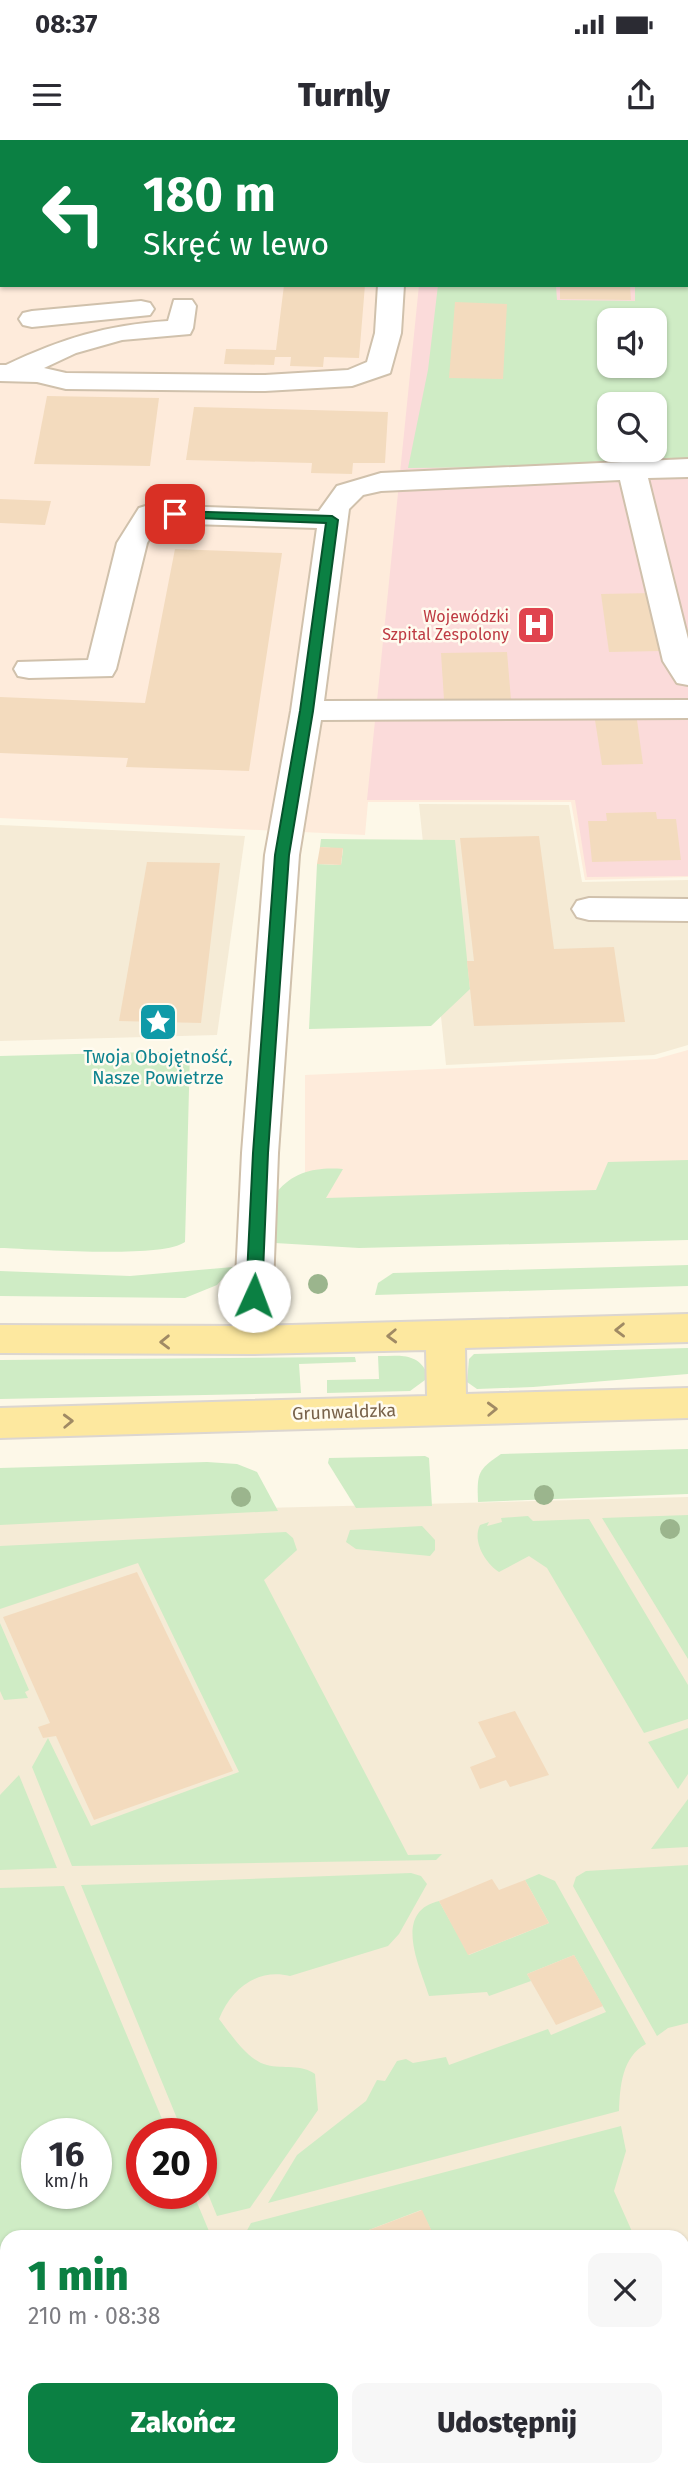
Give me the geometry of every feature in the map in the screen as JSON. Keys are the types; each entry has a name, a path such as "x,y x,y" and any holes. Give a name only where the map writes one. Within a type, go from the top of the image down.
{"main road":[{"path":"0,1339 252,1340 688,1328"},
{"path":"445,1334 447,1410"},
{"name":"Grunwaldzka","path":"0,1423 688,1403"}],"lane":[{"path":"6,373 100,382 279,383 352,378 380,367 388,333 391,287"},
{"path":"186,296 180,328 121,332 66,347 6,373 36,308 186,296"},
{"path":"252,1340 260,1153 282,855 307,711 334,509 343,493 366,484 688,468"},
{"path":"632,470 676,599 678,661 688,676"},
{"path":"29,669 101,669 132,543 149,514 332,520"},
{"path":"307,711 688,709"},
{"path":"589,909 688,910"}],"shaded area":[{"path":"0,287 688,287 688,877 585,880 571,802 368,802 365,835 0,818"},
{"name":"Wojewódzki Szpital Zespolony","path":"419,287 688,287 688,876 587,877 575,800 367,800"},
{"path":"419,804 569,805 582,882 688,880 688,1045 654,1055 446,1065"},
{"path":"0,825 245,836 217,1035 0,1041"},
{"path":"688,1050 688,1228 305,1235 305,1075 656,1059"},
{"path":"688,1497 688,2230 0,2230 0,1515"}],"green space":[{"path":"438,287 556,287 557,300 635,301 635,287 688,287 688,459 667,459 667,392 597,392 597,462 510,467 408,468 428,370"},
{"path":"321,839 455,840 470,989 431,1026 309,1029 317,864 341,865 343,849 320,847"},
{"path":"190,1051 185,1242 172,1247 126,1252 0,1248 0,1056"},
{"path":"688,1160 688,1240 359,1248 275,1243 277,1192 291,1179 315,1170 343,1169 326,1198 596,1190 608,1162"},
{"path":"688,1265 688,1286 375,1295 378,1283 393,1273"},
{"path":"233,1267 217,1285 185,1298 0,1296 0,1271 130,1276"},
{"path":"688,1348 688,1374 533,1387 477,1389 467,1382 469,1359 474,1354"},
{"path":"378,1356 405,1356 417,1361 426,1371 425,1380 410,1391 327,1393 327,1380 379,1379"},
{"path":"355,1357 356,1362 299,1364 301,1393 0,1399 0,1360"},
{"path":"688,1449 688,1494 478,1502 480,1474 487,1464 501,1454"},
{"path":"329,1458 429,1458 432,1506 356,1508 328,1463"},
{"path":"207,1462 237,1464 257,1472 278,1511 0,1525 0,1468"},
{"path":"688,1515 688,1659 602,1518"},
{"path":"528,1516 533,1521 589,1519 688,1685 688,1719 644,1733 547,1568 529,1556 499,1572 489,1563 479,1545 480,1525 502,1522 501,1518"},
{"path":"422,1526 435,1540 435,1550 430,1556 356,1549 346,1542 350,1530"},
{"path":"286,1532 293,1538 297,1550 264,1580 408,1855 442,1854 436,1860 72,1866 32,1767 48,1738 91,1826 239,1772 138,1563 0,1609 0,1546"},
{"path":"0,1623 29,1690 25,1692 28,1698 4,1700 0,1691"},
{"path":"688,1728 688,1774 678,1789 648,1742"},
{"path":"19,1775 57,1868 0,1870 0,1795"},
{"path":"688,1799 688,1847 651,1849"},
{"path":"688,1865 688,2023 668,2028 657,2036 573,1886 576,1877 586,1871"},
{"path":"411,1873 421,1876 427,1884 399,1934 388,1946 290,1976 278,1974 256,1978 238,1990 224,2008 219,2019 253,2058 267,2065 298,2068 315,2074 318,2110 250,2208 217,2216 214,2209 217,2209 217,2118 177,2118 81,1885"},
{"path":"539,1874 555,1881 646,2044 627,2064 619,2111 268,2203 297,2155 366,2101 377,2080 385,2081 397,2061 406,2059 413,2063 446,2057 449,2065 548,2029 551,2035 606,2012 574,1955 527,1974 531,1981 489,1996 487,1992 429,1996 413,1942 416,1916 425,1907 439,1901 469,1955 549,1923 525,1880"},
{"path":"64,1886 162,2118 126,2118 126,2209 200,2209 208,2230 0,2230 0,1888"},
{"path":"621,2126 626,2151 614,2191 631,2230 431,2230 421,2210 369,2230 247,2230 251,2223"}],"building":[{"path":"284,287 365,287 359,358 324,357 323,367 290,366 291,357 275,357 274,365 224,364 226,349 276,350"},
{"path":"560,287 630,287 631,300 560,299"},
{"path":"455,302 507,304 503,379 449,378"},
{"path":"47,396 159,398 150,466 34,464"},
{"path":"194,407 388,412 385,463 353,463 352,474 311,473 312,463 186,460"},
{"path":"0,499 51,501 45,525 0,523"},
{"path":"175,549 282,553 249,771 126,767 128,758 0,753 0,697 145,703"},
{"path":"653,593 661,651 609,652 601,594"},
{"path":"507,652 511,700 444,700 441,653"},
{"path":"595,720 637,720 643,764 602,765"},
{"path":"656,812 657,819 676,819 681,860 592,862 588,821 607,821 606,813"},
{"path":"539,836 554,949 614,947 625,1022 474,1026 467,961 474,961 460,838"},
{"path":"320,847 343,848 341,865 317,864"},
{"path":"147,862 220,863 201,1023 119,1021"},
{"path":"137,1572 233,1771 94,1820 56,1736 43,1738 38,1727 50,1723 3,1617"},
{"path":"515,1711 549,1775 510,1787 506,1780 480,1789 470,1767 496,1757 478,1722"},
{"path":"492,1879 499,1890 525,1880 549,1923 468,1955 439,1901"},
{"path":"574,1955 603,2006 556,2025 527,1974"},
{"path":"422,2210 431,2230 369,2230"}],"place":[{"name":"Wojewódzki Szpital Zespolony","path":"536,625"},
{"name":"Twoja Obojętność, Nasze Powietrze","path":"158,1022"}],"route":[{"path":"175,514 332,520 307,711 282,855 270,1021 271,1042 260,1153 254,1296"}]}
